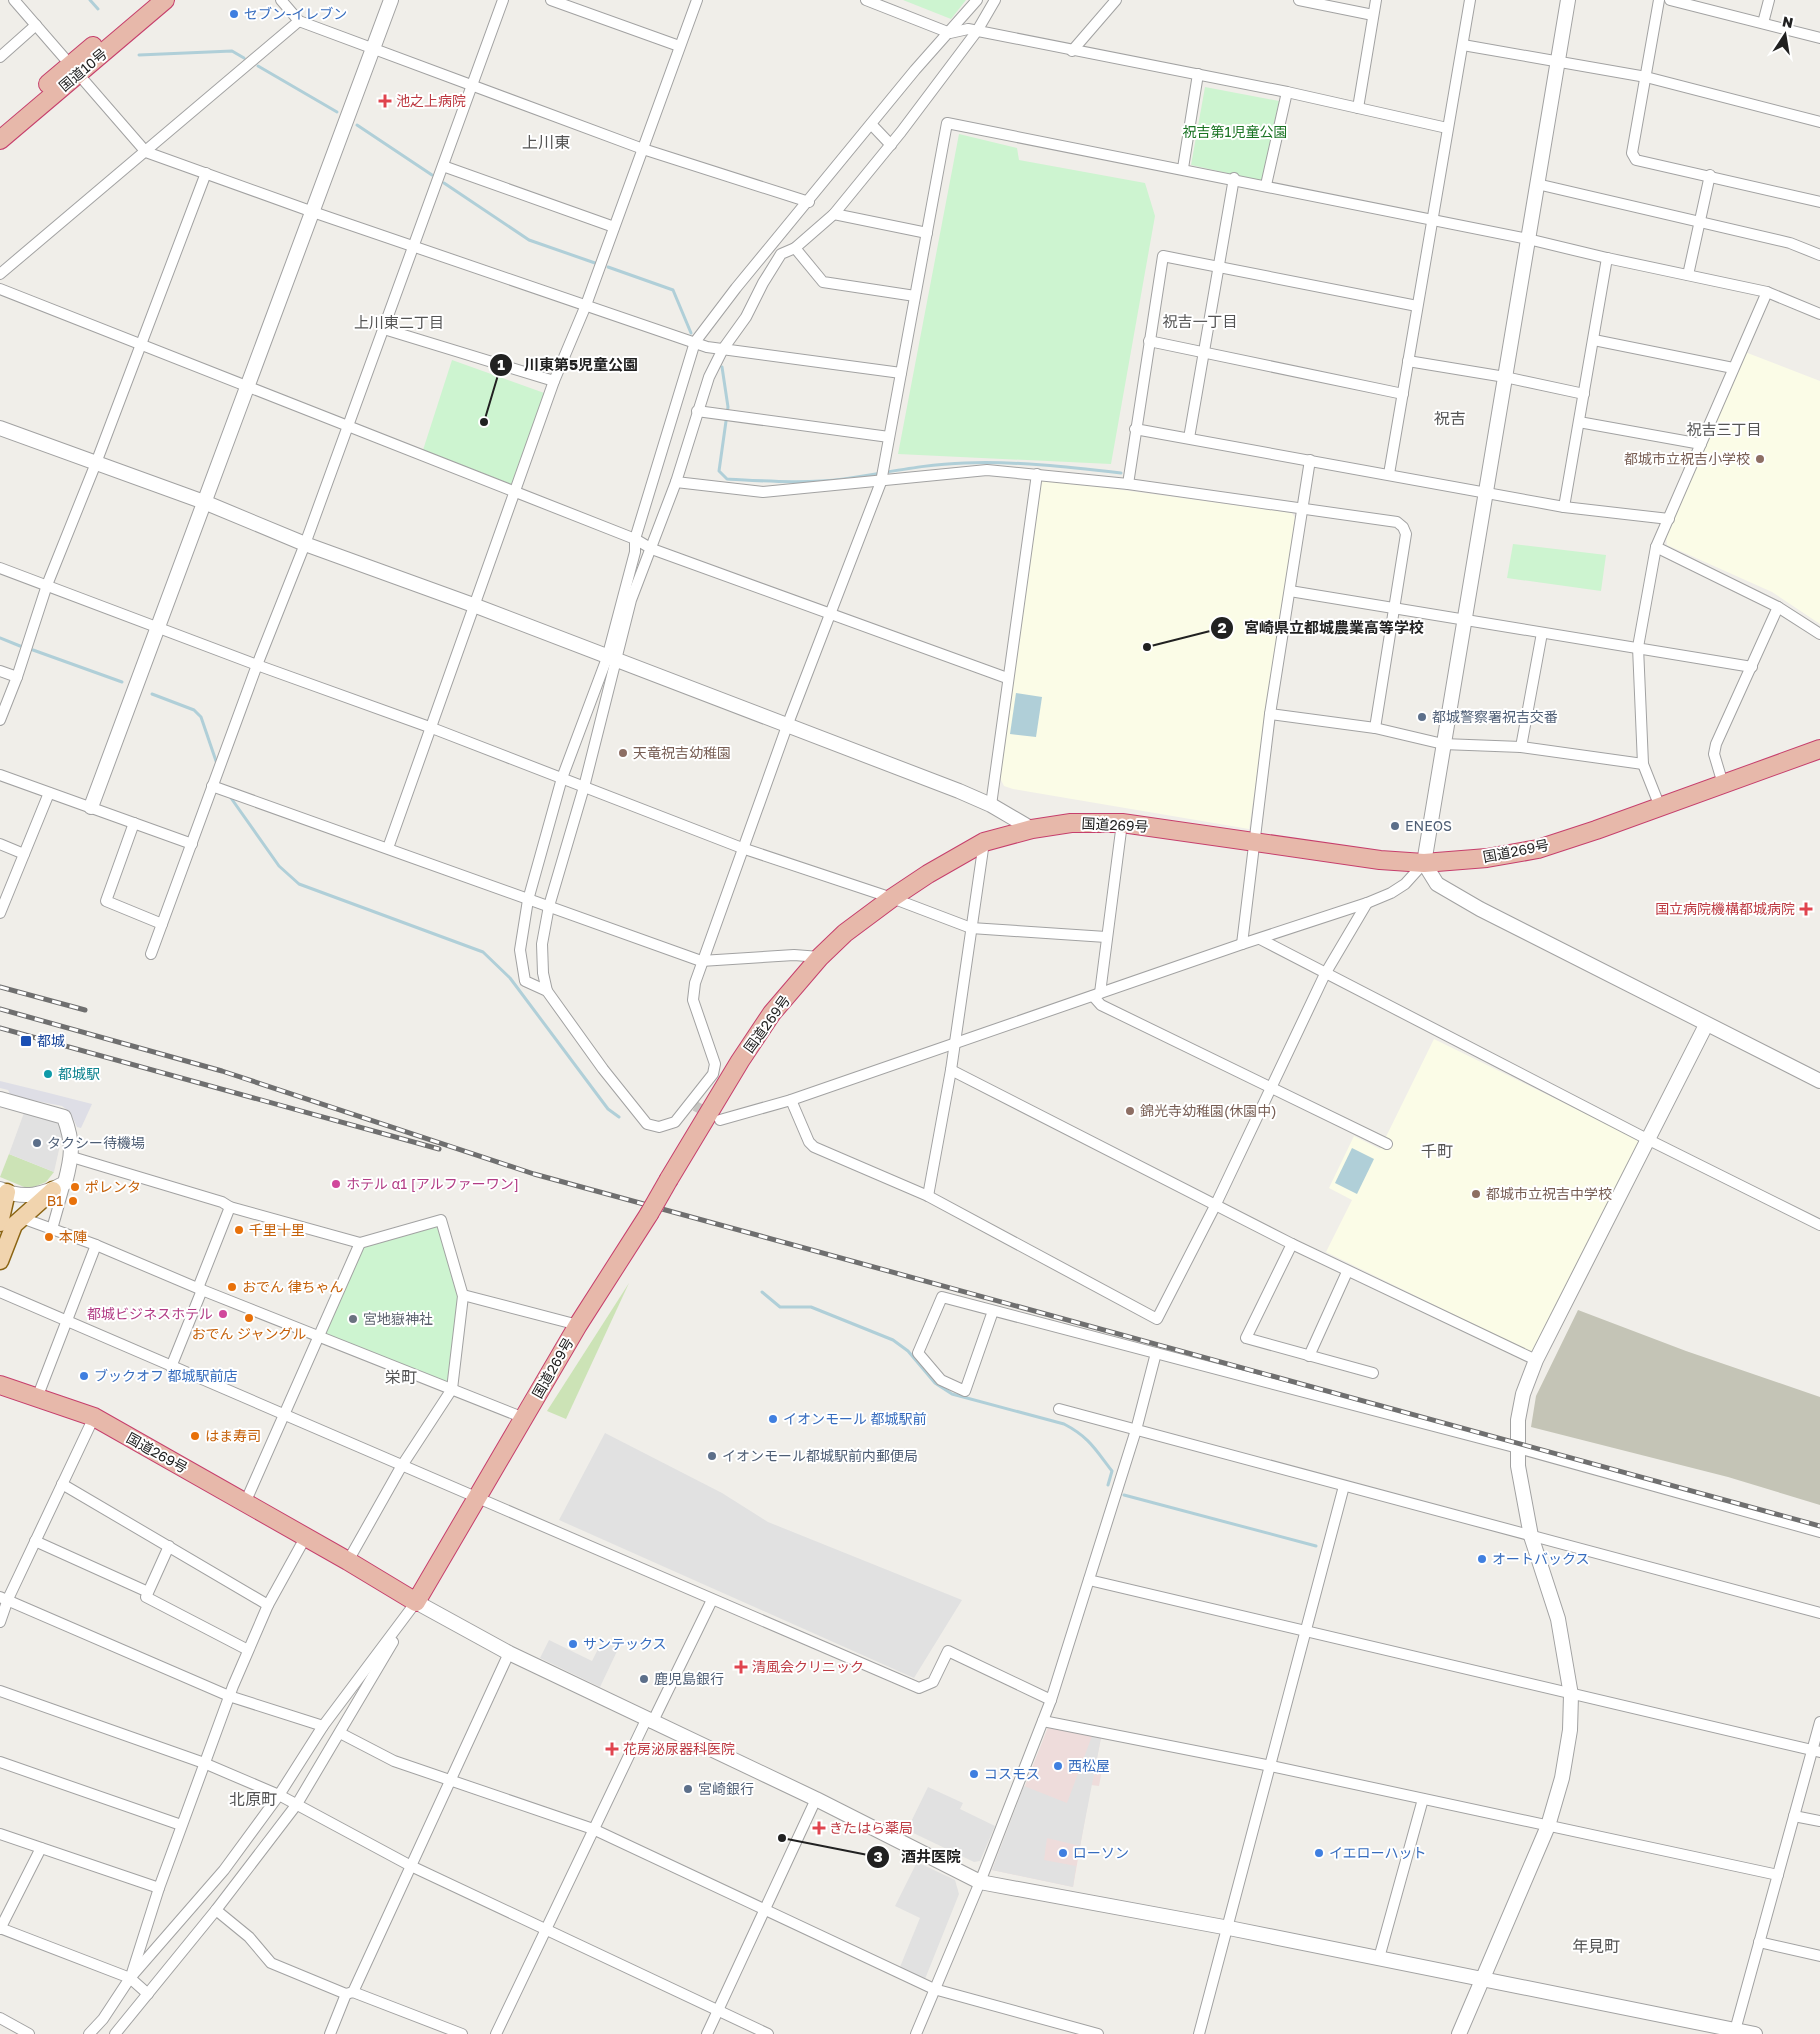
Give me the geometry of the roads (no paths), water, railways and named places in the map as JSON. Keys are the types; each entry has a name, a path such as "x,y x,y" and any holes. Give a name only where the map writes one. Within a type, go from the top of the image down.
{"highway":[{"name":"国道10号","path":"0,140 148,0"},
{"name":"国道10号","path":"0,126 165,0"},
{"name":"国道269号","path":"0,1386 94,1417 348,1561 416,1602 578,1325 649,1214 740,1061 772,1013 820,957 845,934 892,898 928,874 984,842 1032,829 1071,823 1122,823 1360,858 1424,863 1487,858 1538,849 1660,808 1820,749"}],"main road":[{"path":"0,1261 14,1225 59,1186"},
{"path":"0,1223 3,1190"}],"street":[{"path":"14,0 146,152 313,212 695,342 722,349 901,373"},
{"path":"281,0 299,21 643,149 809,202"},
{"path":"91,807 391,0"},
{"path":"150,954 257,665 305,544 503,0"},
{"path":"551,0 679,46"},
{"path":"388,848 476,606 554,381 586,305 697,0"},
{"path":"866,0 887,4 950,33 968,29 1286,92 1447,128"},
{"path":"977,0 950,33 915,70 809,202 736,288 695,342 635,539 635,552 584,787 548,906 542,944 543,972 547,991 603,1069 647,1124 659,1127 675,1122 693,1105 713,1074 716,1064 694,1000 695,983 701,961 786,726 881,482 947,122 1234,178 1528,239 1767,292 1820,314"},
{"path":"547,991 525,981 522,970 520,937 528,900 562,778 611,659 631,600 652,549 676,482 709,377 722,349 746,317 763,283 781,254 795,248 834,214 891,144 977,31 996,0"},
{"path":"1072,51 1116,0"},
{"path":"1299,0 1373,15"},
{"path":"1358,108 1376,0"},
{"path":"1389,474 1470,0"},
{"path":"720,1120 791,1100 1242,944 1367,903 1398,889 1424,863 1568,0"},
{"path":"1659,0 1632,153 1636,160 1710,175 1820,202"},
{"path":"1670,0 1820,38"},
{"path":"1763,23 1768,0"},
{"path":"0,274 299,21"},
{"path":"0,57 36,25"},
{"path":"1463,45 1646,77 1820,122"},
{"path":"1183,168 1198,74"},
{"path":"1266,185 1286,92"},
{"path":"871,124 891,144"},
{"path":"443,166 614,227"},
{"path":"0,720 17,677 47,585 96,463 206,173"},
{"path":"1688,275 1710,175"},
{"path":"1189,438 1234,178"},
{"path":"1537,184 1790,243 1820,255"},
{"path":"834,214 927,233"},
{"path":"795,248 823,282 915,296"},
{"path":"1128,484 1163,256 1418,306"},
{"path":"1564,508 1607,258"},
{"path":"0,289 247,388 635,539 652,549 830,612 1007,678"},
{"path":"1660,808 1643,764 1638,647 1656,547 1767,292"},
{"path":"384,329 554,381"},
{"path":"1594,340 1733,368"},
{"path":"1149,341 1403,394"},
{"path":"1408,361 1505,377 1584,394"},
{"path":"697,411 889,437"},
{"path":"1579,422 1701,444"},
{"path":"0,428 204,502 305,544 476,606 991,805 1032,829"},
{"path":"1136,429 1389,474 1564,508 1669,519"},
{"path":"1242,944 1253,841 1270,714 1310,460"},
{"path":"676,482 763,492 881,482 940,473 987,470 1128,484 1302,507 1397,522 1403,527 1406,534 1375,728"},
{"path":"991,805 1007,678 1037,474"},
{"path":"1656,547 1778,607 1820,634"},
{"path":"0,568 257,665 432,728 742,848 892,898 971,928 1106,937"},
{"path":"1290,591 1542,634 1638,647 1752,667"},
{"path":"1724,784 1714,754 1716,744 1778,607"},
{"path":"1521,747 1542,634"},
{"path":"0,671 17,677"},
{"path":"1270,714 1375,728 1443,744 1521,747 1643,764"},
{"path":"0,775 192,844"},
{"path":"212,786 701,961 794,955 820,957"},
{"path":"0,913 50,793"},
{"path":"134,823 106,901 162,924"},
{"path":"1122,823 1096,995 1101,1005 1387,1144"},
{"path":"928,1196 952,1070 984,842"},
{"path":"0,844 24,854"},
{"path":"1424,863 1437,884 1480,909 1820,1081"},
{"path":"791,1100 809,1142 814,1147 928,1196 1157,1319 1215,1206 1325,974 1367,903"},
{"path":"1260,939 1647,1139 1820,1225"},
{"path":"1459,2034 1548,1826 1567,1756 1571,1694 1558,1619 1531,1536 1521,1489 1518,1420 1523,1394 1536,1360 1706,1025"},
{"path":"952,1070 1347,1272 1536,1360"},
{"path":"0,1099 64,1117 72,1138 72,1157 59,1186 52,1230"},
{"path":"72,1157 230,1206 360,1242 441,1220 463,1295 452,1389 401,1466 348,1561"},
{"path":"3,1190 38,1196 59,1186"},
{"path":"171,1367 230,1206"},
{"path":"22,1218 96,1245 200,1289 524,1418"},
{"path":"245,1503 360,1242"},
{"path":"1292,1244 1246,1338 1373,1373"},
{"path":"37,1398 68,1322 96,1245"},
{"path":"1309,1356 1347,1272"},
{"path":"0,1292 283,1416 919,1688 934,1682 948,1651 1051,1700"},
{"path":"463,1295 578,1325"},
{"path":"993,1311 965,1391 941,1380 918,1352 942,1298 993,1311 1156,1353 1518,1448 1820,1532"},
{"path":"916,2034 980,1882 1051,1700 1136,1430 1156,1353"},
{"path":"1059,1409 1820,1613"},
{"path":"0,1622 4,1598 36,1541 94,1417"},
{"path":"62,1484 268,1605"},
{"path":"1199,2034 1344,1486"},
{"path":"130,1978 181,1825 229,1696 268,1605 305,1538"},
{"path":"36,1541 148,1592"},
{"path":"169,1546 146,1597 248,1650"},
{"path":"1089,1580 1816,1751"},
{"path":"4,1598 229,1696 323,1726"},
{"path":"496,2034 593,1829 712,1600"},
{"path":"416,1602 509,1653 816,1800 980,1882 1228,1928 1734,2032 1755,2034"},
{"path":"89,2034 103,2019 130,1978 224,1870 279,1795 323,1726 416,1602"},
{"path":"115,2034 216,1910 297,1804 416,1602"},
{"path":"330,2034 451,1782 509,1653"},
{"path":"0,1691 204,1762 279,1795 411,1866 768,2034"},
{"path":"1043,1721 1271,1766 1778,1875"},
{"path":"1734,2032 1794,1816 1816,1751 1820,1722"},
{"path":"340,1733 394,1761 593,1829 765,1908 934,1989 1098,2034"},
{"path":"0,1762 181,1825"},
{"path":"1378,1958 1423,1799"},
{"path":"707,2034 719,2012 816,1800"},
{"path":"1794,1816 1820,1822"},
{"path":"0,1834 159,1888"},
{"path":"41,1848 0,1928 130,1978 148,1994"},
{"path":"216,1910 250,1937 271,1963 462,2034"},
{"path":"1759,1942 1820,1956"},
{"path":"0,2018 29,2034"}],"water":[{"path":"1016,693 1042,697 1036,737 1010,734"},
{"path":"1352,1148 1374,1159 1357,1194 1335,1183"}],"waterway":[{"path":"90,0 98,9"},
{"path":"139,55 232,51 244,58"},
{"path":"258,66 337,112"},
{"path":"357,125 432,175"},
{"path":"444,183 529,240 595,263"},
{"path":"608,267 673,290 691,333"},
{"path":"722,367 728,407 719,471 727,479 786,482 829,481 935,465 984,463 1043,465 1121,473"},
{"path":"0,638 20,646"},
{"path":"33,650 122,682"},
{"path":"152,694 194,710 201,717 216,761"},
{"path":"231,798 279,866 299,884 483,952 510,978 608,1109 619,1117"},
{"path":"762,1292 780,1307 811,1307 893,1340 908,1351 935,1383 952,1394 1064,1424 1073,1429 1086,1439 1112,1471 1108,1485"},
{"path":"1124,1495 1316,1546"}],"tunnel":[{"path":"695,1106 712,1115"}],"railway":[{"path":"0,987 85,1010"},
{"path":"0,1009 222,1071 534,1174 1820,1526"},
{"path":"0,1028 439,1149"}],"place":[{"name":"セブン-イレブン","path":"234,14"},
{"name":"池之上病院","path":"385,101"},
{"name":"川東第5児童公園","path":"484,422"},
{"name":"都城市立祝吉小学校","path":"1760,459"},
{"name":"宮崎県立都城農業高等学校","path":"1147,647"},
{"name":"都城警察署祝吉交番","path":"1422,717"},
{"name":"天竜祝吉幼稚園","path":"623,753"},
{"name":"ENEOS","path":"1395,826"},
{"name":"国立病院機構都城病院","path":"1806,909"},
{"name":"都城","path":"26,1041"},
{"name":"都城駅","path":"48,1074"},
{"name":"錦光寺幼稚園(休園中)","path":"1130,1111"},
{"name":"タクシー待機場","path":"37,1143"},
{"name":"ホテル α1 [アルファーワン]","path":"336,1184"},
{"name":"ポレンタ","path":"75,1187"},
{"name":"都城市立祝吉中学校","path":"1476,1194"},
{"name":"B1","path":"73,1201"},
{"name":"千里十里","path":"239,1230"},
{"name":"本陣","path":"49,1237"},
{"name":"おでん 律ちゃん","path":"232,1287"},
{"name":"都城ビジネスホテル","path":"223,1314"},
{"name":"おでん ジャングル","path":"249,1318"},
{"name":"宮地嶽神社","path":"353,1319"},
{"name":"ブックオフ 都城駅前店","path":"84,1376"},
{"name":"イオンモール 都城駅前","path":"773,1419"},
{"name":"はま寿司","path":"195,1436"},
{"name":"イオンモール都城駅前内郵便局","path":"712,1456"},
{"name":"オートバックス","path":"1482,1559"},
{"name":"サンテックス","path":"573,1644"},
{"name":"清風会クリニック","path":"741,1667"},
{"name":"鹿児島銀行","path":"644,1679"},
{"name":"花房泌尿器科医院","path":"612,1749"},
{"name":"西松屋","path":"1058,1766"},
{"name":"コスモス","path":"974,1774"},
{"name":"宮崎銀行","path":"688,1789"},
{"name":"きたはら薬局","path":"819,1828"},
{"name":"酒井医院","path":"782,1838"},
{"name":"ローソン","path":"1063,1853"},
{"name":"イエローハット","path":"1319,1853"}],"district":[{"name":"上川東","path":"546,142"},
{"name":"祝吉一丁目","path":"1200,322"},
{"name":"上川東二丁目","path":"399,323"},
{"name":"祝吉","path":"1450,418"},
{"name":"祝吉三丁目","path":"1724,430"},
{"name":"千町","path":"1437,1151"},
{"name":"栄町","path":"401,1377"},
{"name":"北原町","path":"253,1799"},
{"name":"年見町","path":"1596,1946"}],"park label":[{"name":"祝吉第1児童公園","path":"1235,132"}]}
